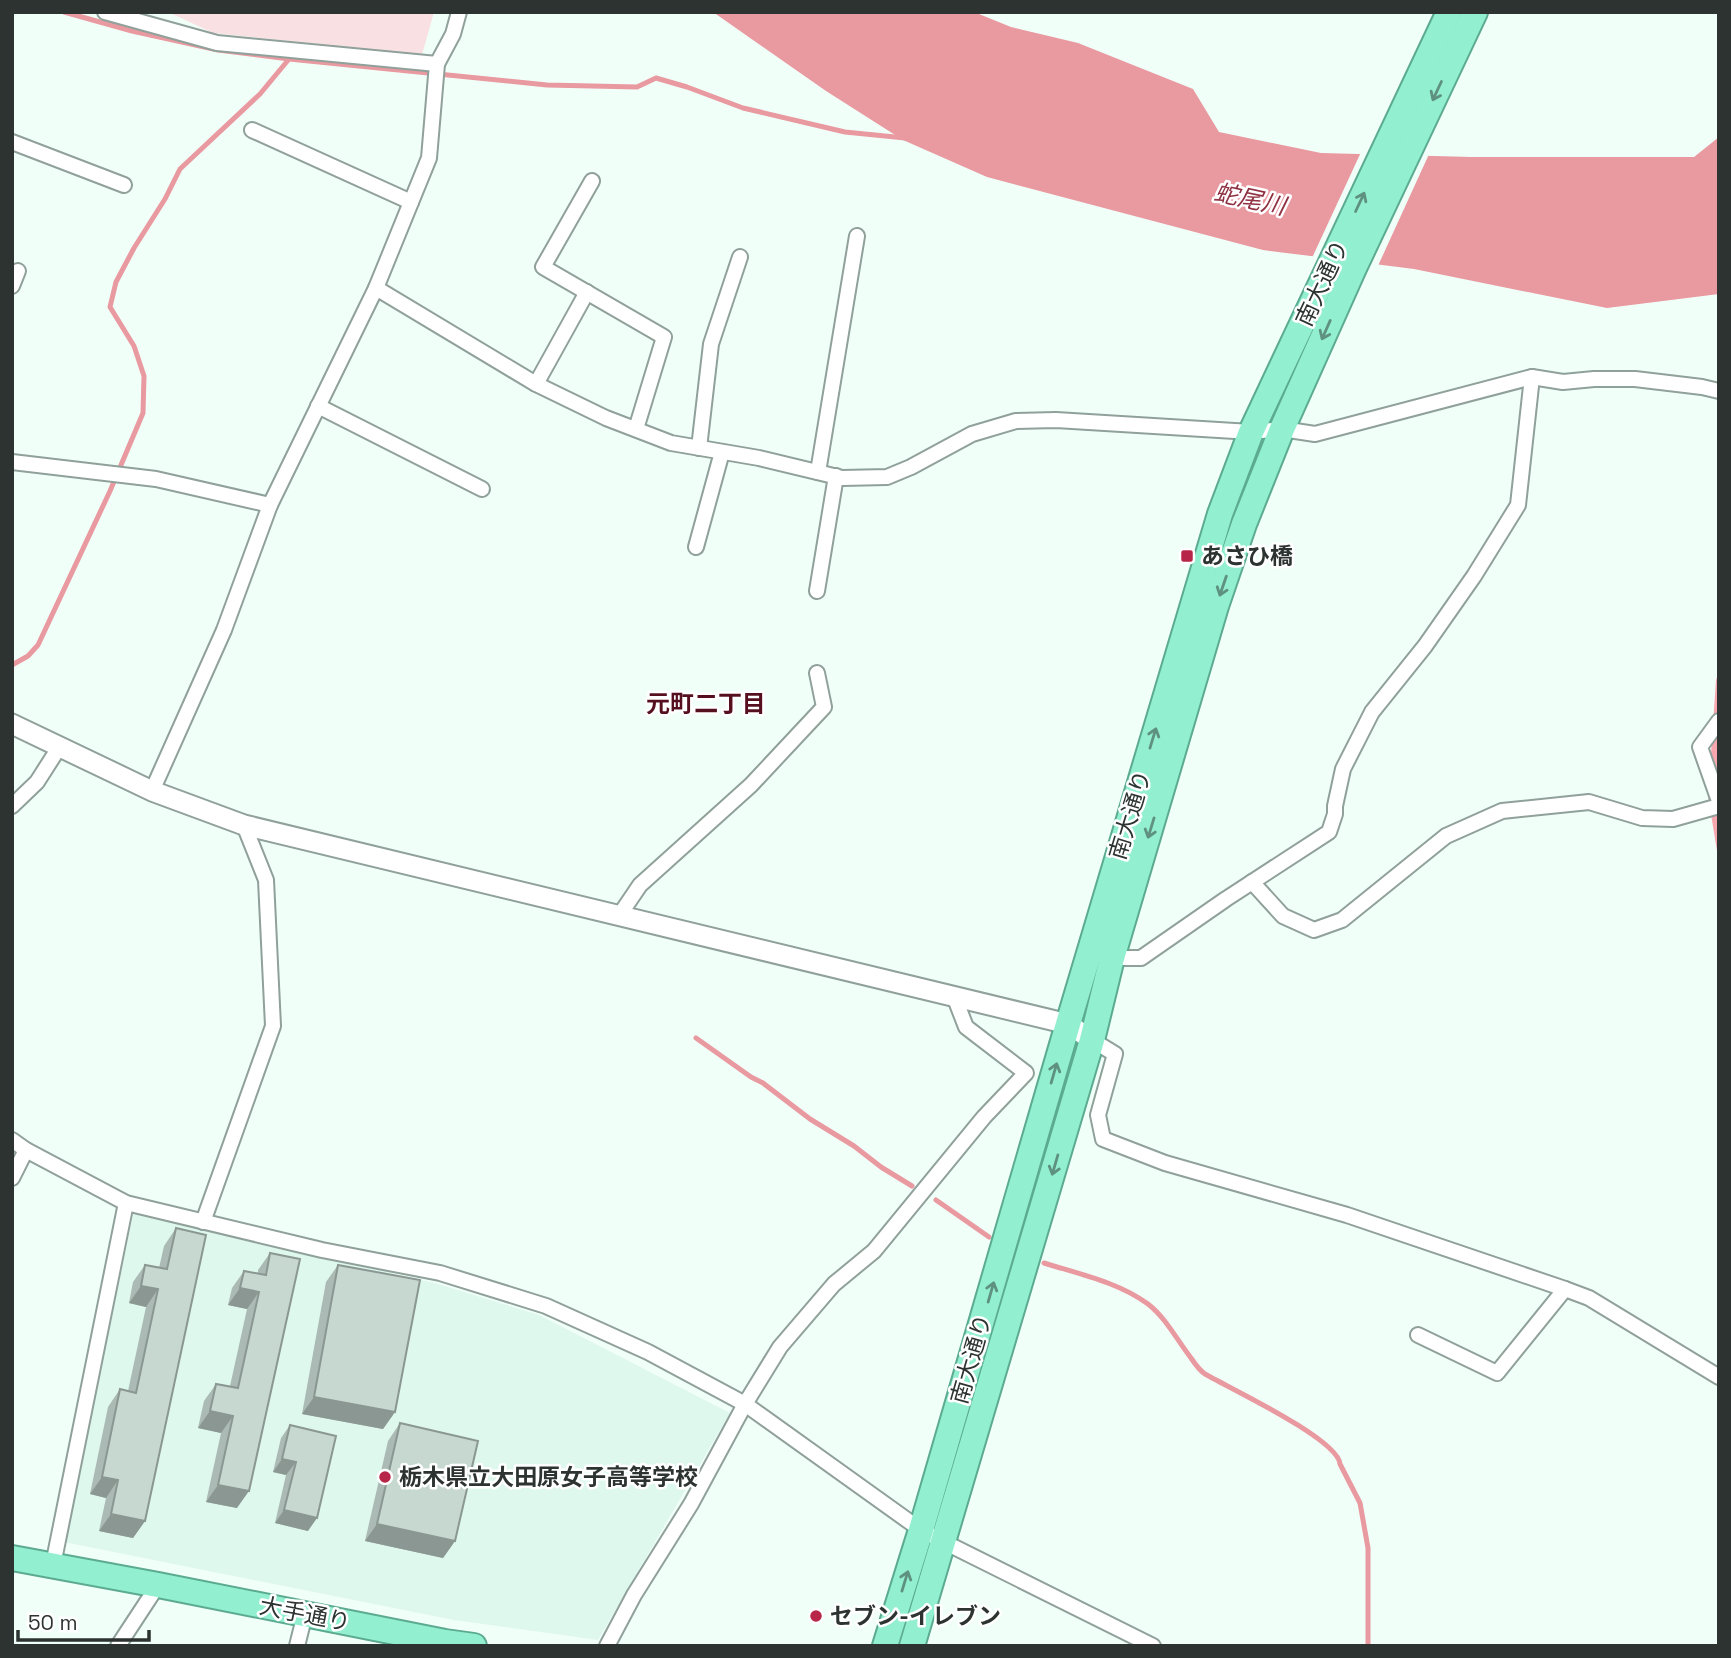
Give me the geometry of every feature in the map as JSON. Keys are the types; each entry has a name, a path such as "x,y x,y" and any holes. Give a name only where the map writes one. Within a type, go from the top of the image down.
{"highway":[{"name":"南大通り","path":"885,1646 1220,514 1251,432 1343,266 1458,20"},
{"name":"南大通り","path":"912,1646 1092,1040 1112,958 1216,606 1244,524 1343,266"},
{"name":"大手通り","path":"12,1558 305,1614 445,1644 474,1646"}],"street":[{"path":"105,12 217,43 437,64"},
{"path":"152,791 224,630 270,505 376,288 429,158 437,64 453,34 459,12"},
{"path":"252,130 411,202"},
{"path":"12,142 124,185"},
{"path":"592,181 543,267 664,337 636,429"},
{"path":"818,472 857,236"},
{"path":"699,448 711,344 740,257"},
{"path":"12,285 18,271"},
{"path":"376,288 536,384 606,418 671,443 759,458 842,478 887,477 972,434 1016,421 1056,420 1251,432 1282,429 1315,434 1532,377 1563,382 1635,379 1719,391"},
{"path":"536,384 586,292"},
{"path":"1112,958 1142,958 1329,832 1343,769 1372,712 1425,646 1487,556 1518,505 1532,377"},
{"path":"318,406 482,489"},
{"path":"696,547 722,452"},
{"path":"12,462 156,479 270,505"},
{"path":"817,591 836,476"},
{"path":"619,916 640,885 751,785 824,707 817,673"},
{"path":"1252,882 1283,916 1314,930 1342,920 1446,836 1502,811 1589,802 1642,818 1673,819 1719,803 1700,747 1719,721"},
{"path":"12,724 152,791 244,825 1068,1024 1115,1054 1097,1115 1103,1139 1165,1163 1347,1215 1589,1298 1719,1377"},
{"path":"12,806 37,782 60,746"},
{"path":"203,1222 272,1026 266,880 244,825"},
{"path":"607,1646 634,1595 703,1484 780,1347 834,1284 874,1251 984,1117 1026,1073 966,1027 954,996"},
{"path":"12,1140 126,1203 322,1250 440,1273 546,1306 648,1352 746,1404 921,1530 1153,1646"},
{"path":"12,1178 26,1150"},
{"path":"53,1565 126,1203"},
{"path":"1418,1335 1497,1373 1565,1289"},
{"path":"118,1646 158,1585"},
{"path":"297,1646 305,1614"}],"shaded area":[{"path":"168,12 434,12 422,55 213,33"},
{"path":"1719,672 1719,863 1708,796 1716,680"},
{"name":"栃木県立大田原女子高等学校","path":"134,1211 438,1284 539,1315 730,1413 598,1640 454,1620 64,1542"}],"water":[{"name":"蛇尾川","path":"713,12 974,12 1011,27 1078,43 1193,89 1219,132 1321,153 1472,157 1694,157 1719,137 1719,294 1607,308 1414,269 1263,250 987,177 903,140 826,91"}],"pier":[{"path":"1362,150 1430,152 1377,268 1312,258"}],"building":[{"path":"176,1228 206,1235 145,1521 111,1514 118,1480 102,1477 120,1389 136,1393 158,1289 141,1286 145,1265 167,1269"},
{"path":"270,1253 300,1259 249,1491 218,1485 233,1416 210,1411 216,1384 238,1388 259,1292 240,1288 244,1271 266,1275"},
{"path":"338,1265 420,1280 395,1412 314,1397"},
{"path":"400,1423 478,1441 455,1541 377,1524"},
{"path":"290,1425 336,1436 317,1518 284,1510 296,1462 282,1459"}],"waterway":[{"path":"64,12 132,31 218,50 289,59 547,85 637,87 656,78 743,108 845,132 905,138"},
{"path":"12,665 28,656 38,645 143,413 144,376 134,346 110,307 116,282 180,169 260,94 289,59"},
{"path":"696,1038 763,1083 810,1119 912,1186"},
{"path":"936,1200 989,1237"},
{"path":"1044,1263 1111,1284 1136,1296 1166,1322 1203,1372 1303,1428 1335,1454 1360,1503 1368,1548 1368,1646"}],"place":[{"name":"あさひ橋","path":"1187,556"},
{"name":"栃木県立大田原女子高等学校","path":"385,1477"},
{"name":"セブン-イレブン","path":"816,1616"}],"district":[{"name":"元町二丁目","path":"706,703"}]}
